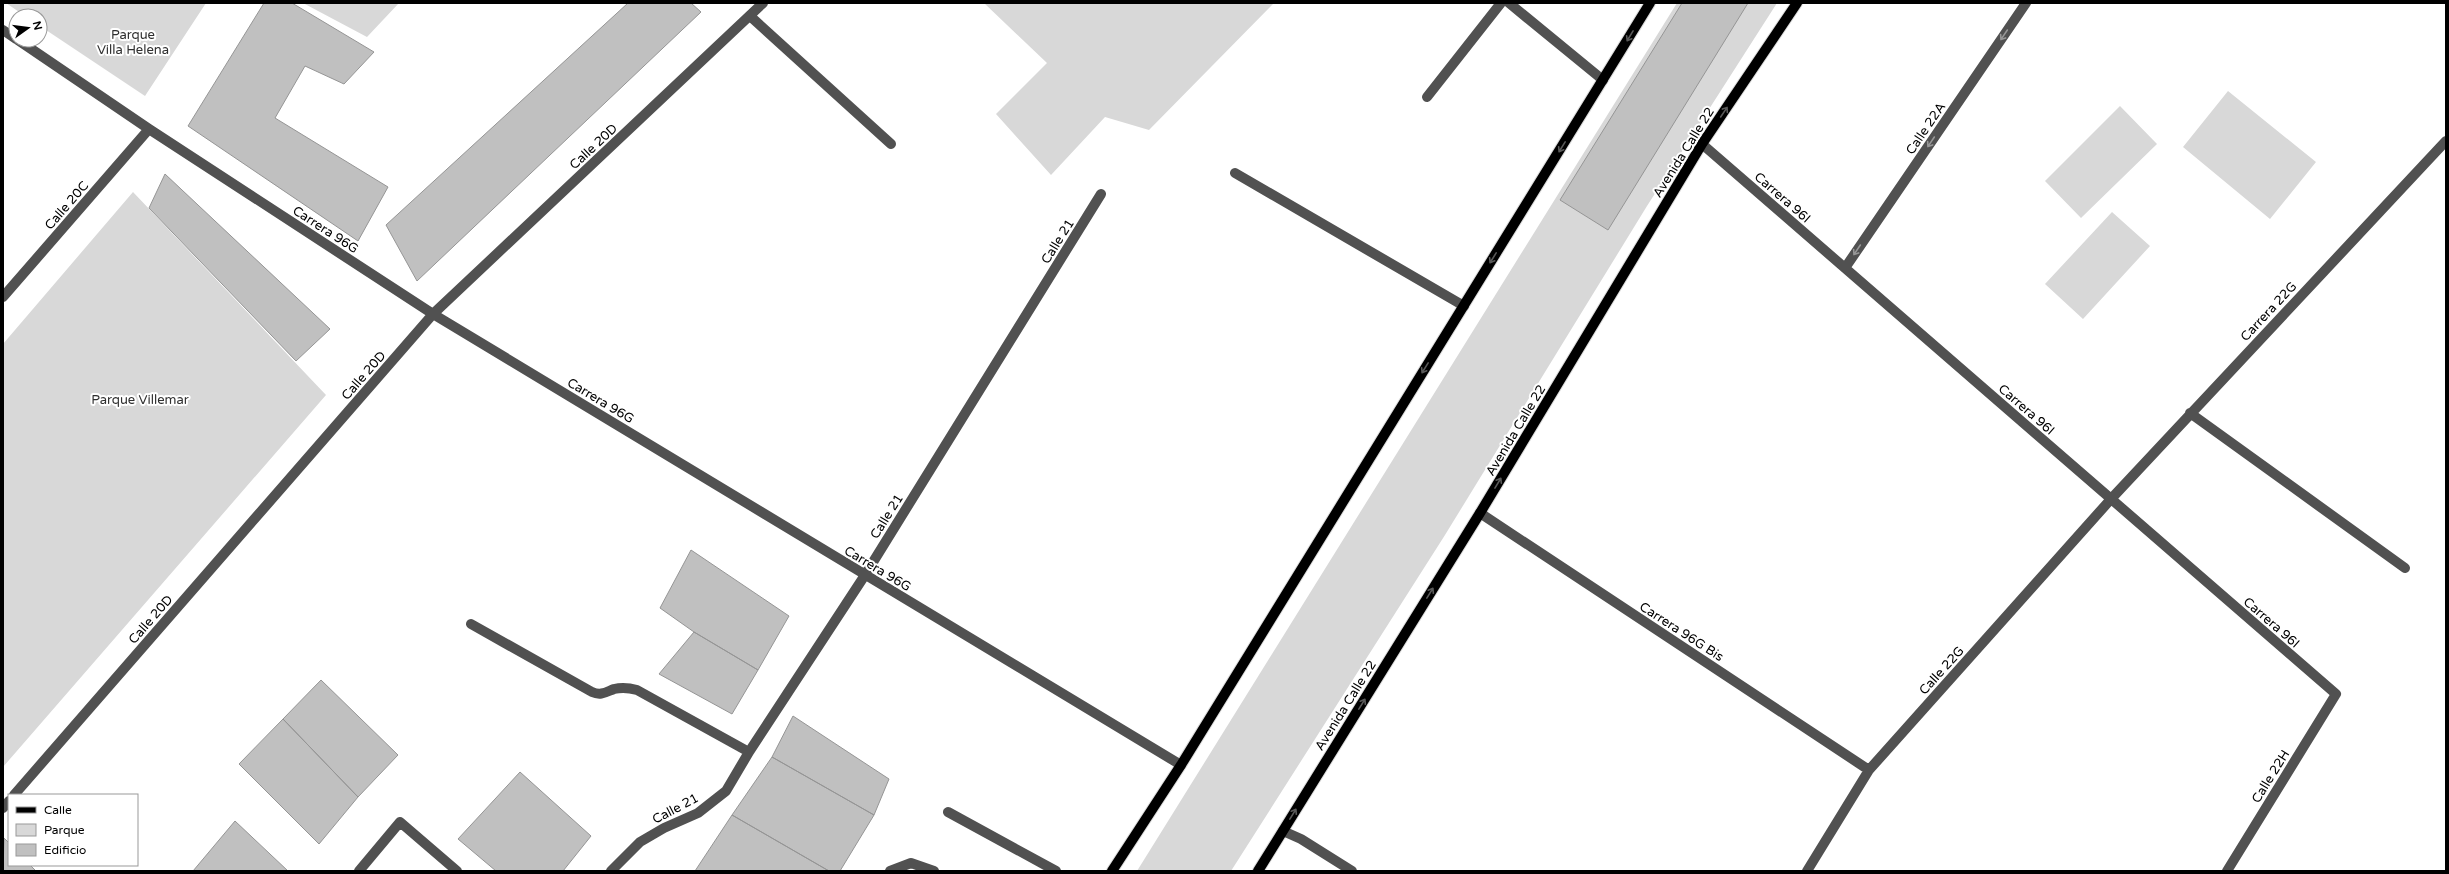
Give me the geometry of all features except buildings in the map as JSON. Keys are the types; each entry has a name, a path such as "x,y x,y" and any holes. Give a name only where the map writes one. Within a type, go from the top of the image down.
{"main road":[{"path":"1112,871 1181,765 1650,3"},
{"name":"Avenida Calle 22","path":"1258,871 1480,513 1702,144 1797,3"}],"street":[{"name":"Calle 20D","path":"15,794 433,314 764,3"},
{"path":"1427,97 1501,3"},
{"path":"1510,3 1603,80"},
{"name":"Calle 22A","path":"1845,268 2026,3"},
{"path":"750,16 891,144"},
{"name":"Carrera 96G","path":"30,48 149,129 433,314 1181,765"},
{"name":"Calle 20C","path":"3,297 149,129"},
{"name":"Carrera 22G","path":"2111,499 2446,141"},
{"name":"Carrera 96I","path":"1702,144 2336,694"},
{"path":"1235,173 1464,306"},
{"name":"Calle 21","path":"611,871 640,842 664,828 698,813 726,791 749,752 865,575 1101,194"},
{"path":"2190,413 2406,568"},
{"name":"Calle 22G","path":"1807,871 1869,770 2111,499"},
{"name":"Carrera 96G Bis","path":"1480,513 1869,770"},
{"path":"471,624 592,692 600,695 614,689 628,688 637,690 749,752"},
{"name":"Calle 22H","path":"2227,871 2336,694"},
{"path":"948,812 1056,871"},
{"path":"359,871 400,822 457,871"},
{"path":"1283,831 1300,839 1352,871"},
{"path":"890,871 911,863 934,871"}],"green space":[{"name":"Parque Villa Helena","path":"6,3 206,3 145,96 48,31 48,8 13,8"},
{"path":"303,3 399,3 367,37"},
{"path":"984,3 1274,3 1149,130 1105,117 1051,175 996,114 1047,63"},
{"path":"1677,3 1777,3 1647,206 1445,535 1231,871 1137,871"},
{"path":"2228,91 2316,162 2270,219 2183,147"},
{"path":"2120,106 2157,144 2081,218 2045,181"},
{"name":"Parque Villemar","path":"133,192 326,395 3,767 3,344"},
{"path":"2112,212 2150,246 2083,319 2045,284"}]}
